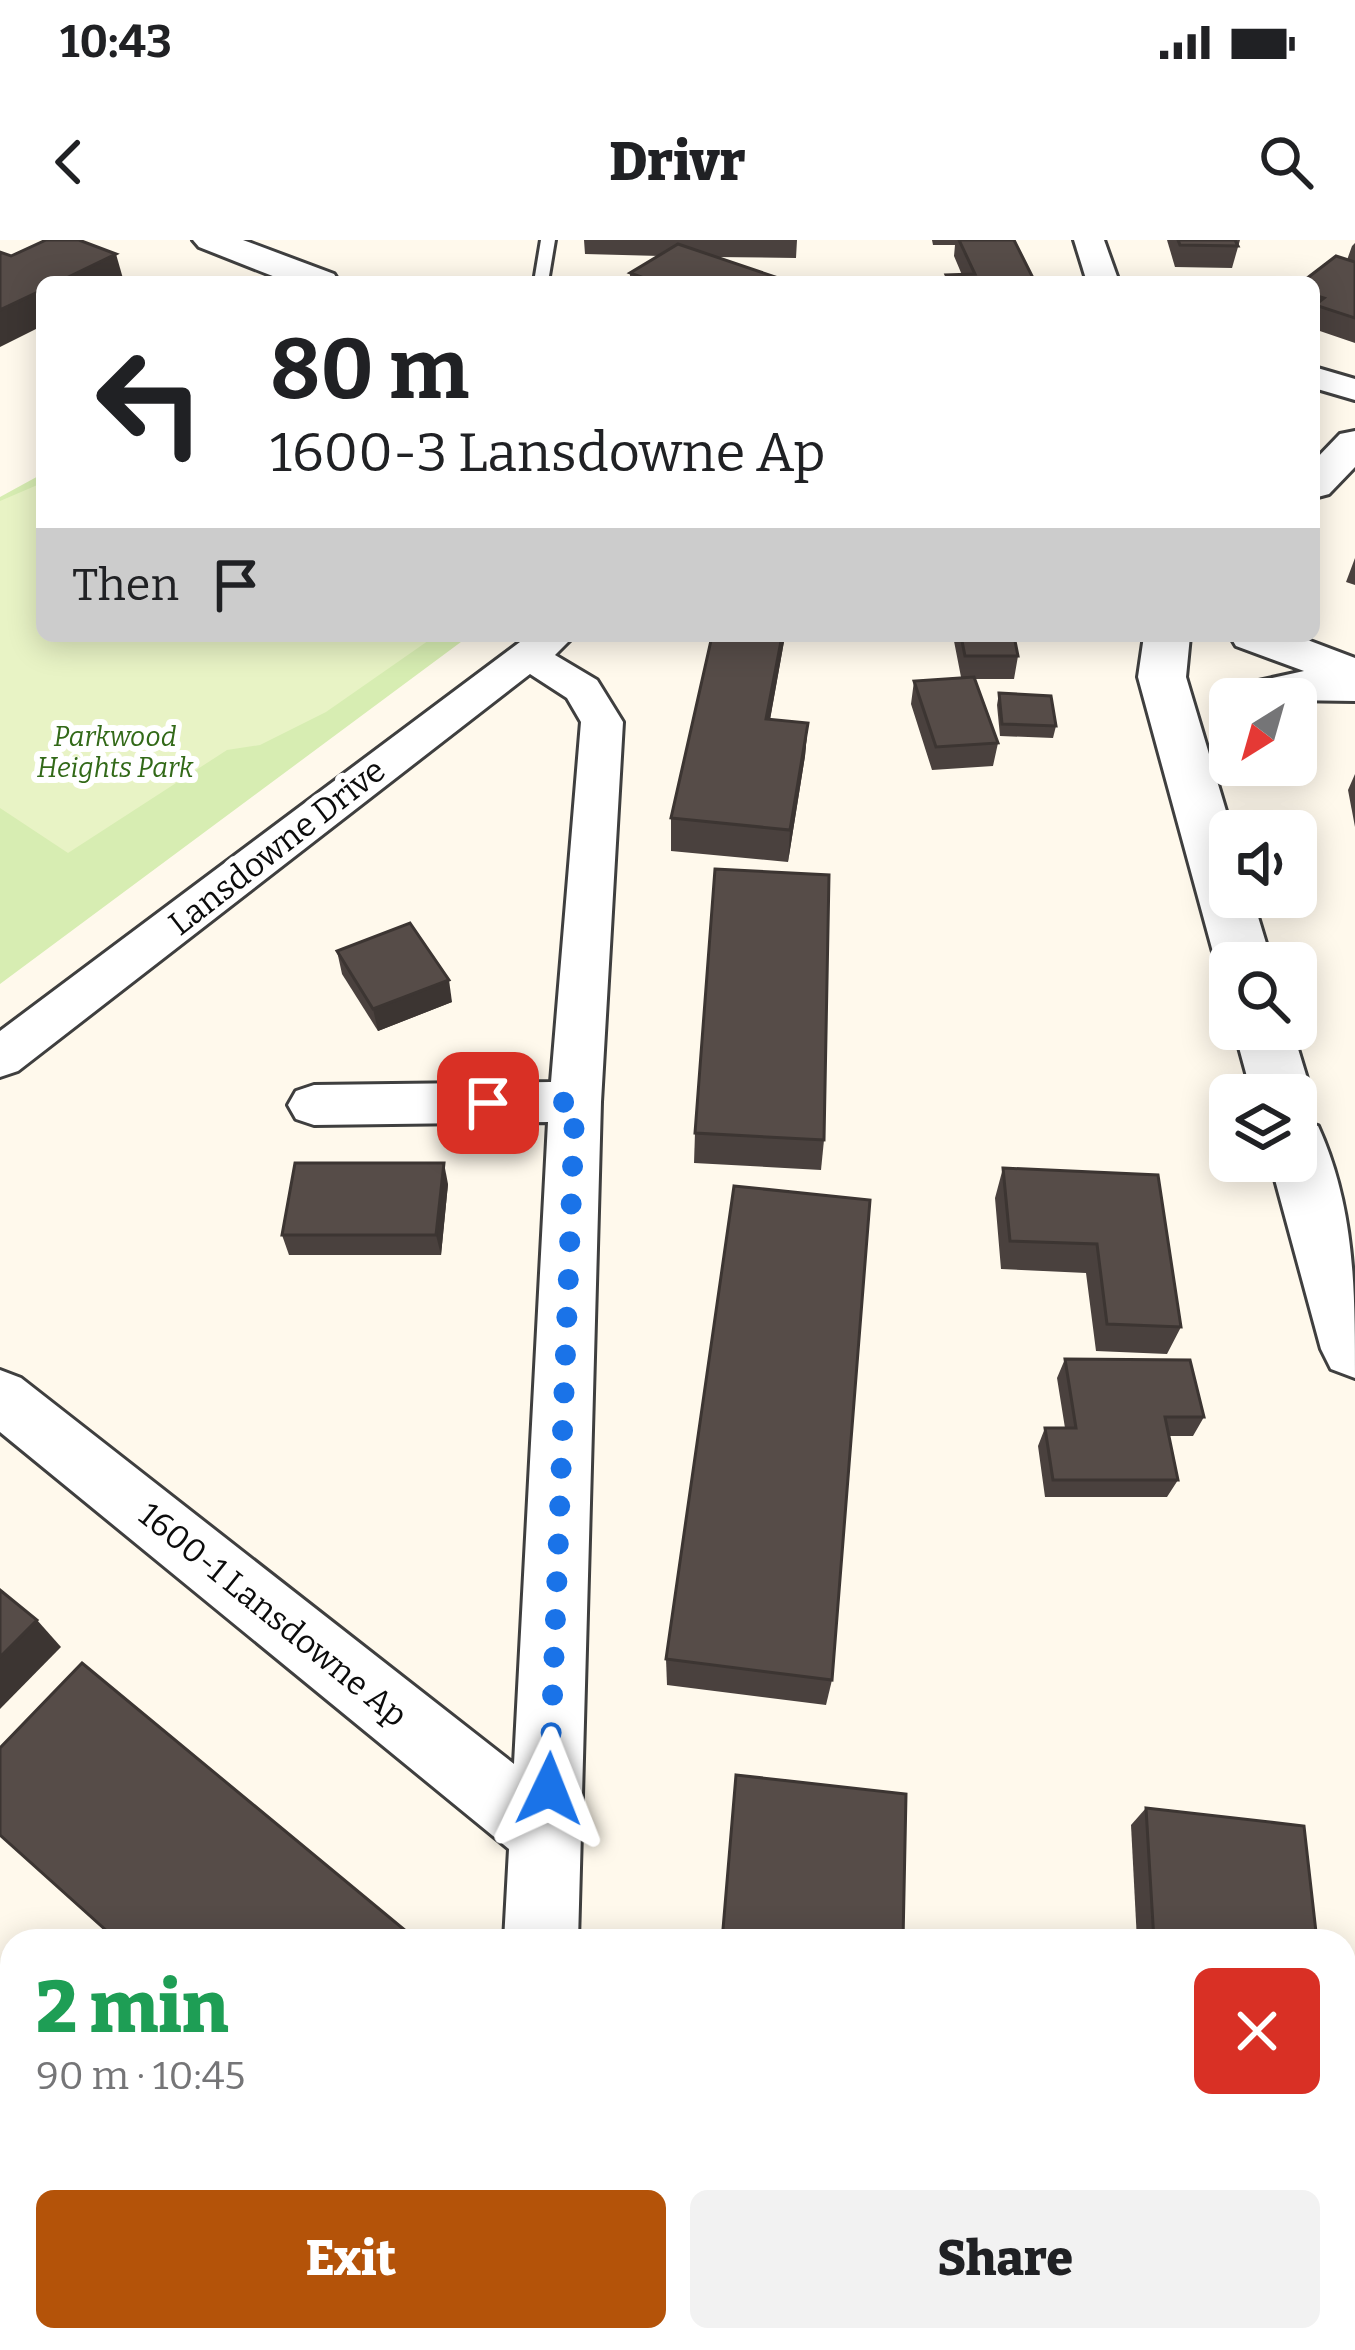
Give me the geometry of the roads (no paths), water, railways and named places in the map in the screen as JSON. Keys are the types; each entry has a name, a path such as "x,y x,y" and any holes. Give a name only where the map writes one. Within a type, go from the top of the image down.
{"street":[{"path":"1089,240 1101,276"},
{"path":"231,243 307,276"},
{"path":"1320,379 1355,390"},
{"path":"1320,478 1355,443"},
{"path":"1166,642 1162,677 1238,942"},
{"path":"1269,642 1355,674"},
{"path":"541,646 596,698 602,722 575,1102 543,1929"},
{"name":"Lansdowne Drive","path":"0,1058 541,646"},
{"path":"1317,686 1355,686"},
{"path":"1189,771 1209,722"},
{"path":"314,1105 575,1102"},
{"path":"1307,1182 1355,1349"},
{"name":"1600-1 Lansdowne Ap","path":"0,1396 547,1835"}],"lane":[{"path":"543,276 548,240"}],"park label":[{"name":"Parkwood Heights Park","path":"115,752"}]}
